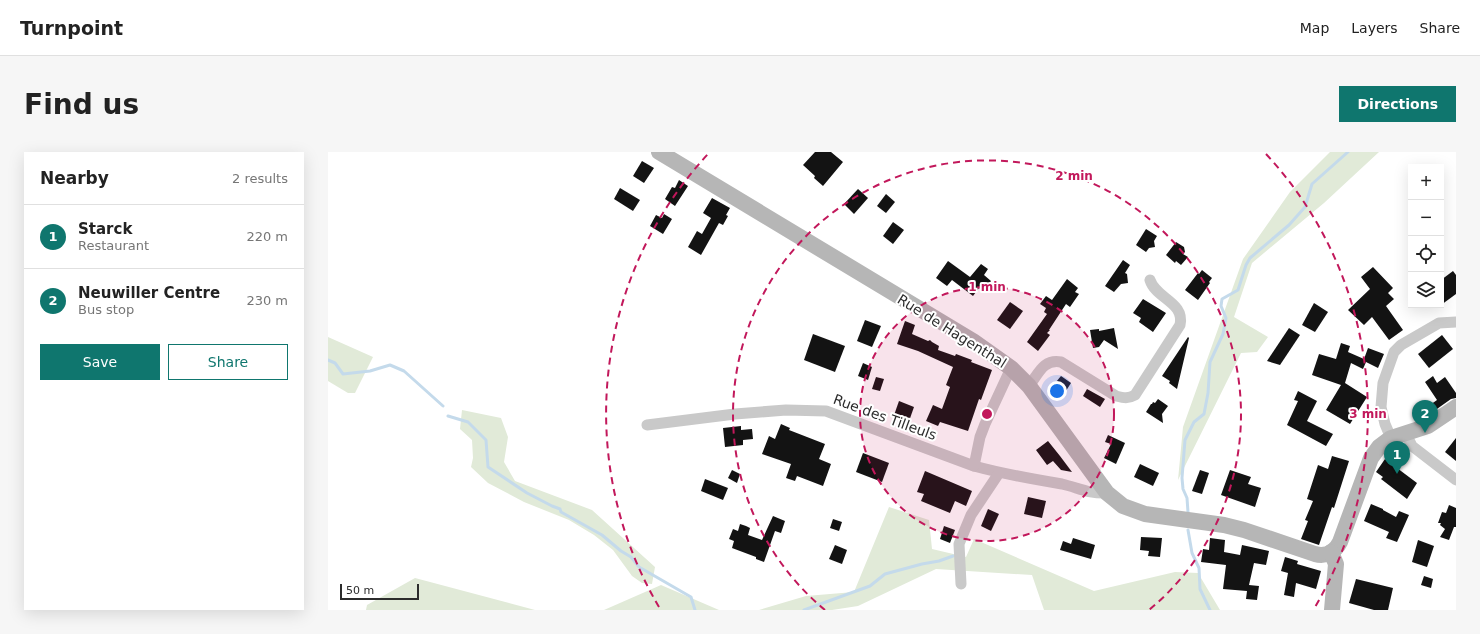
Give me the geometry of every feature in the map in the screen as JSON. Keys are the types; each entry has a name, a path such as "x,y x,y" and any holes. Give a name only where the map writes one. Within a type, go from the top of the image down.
{"street":[{"name":"Rue de Hagenthal","path":"659,152 973,341 1011,368 1029,386 1107,493 1123,506 1145,514 1224,525 1244,530 1315,554 1323,555 1331,552"},
{"path":"1029,386 1045,365 1048,362 1053,361 1061,362 1116,396 1129,398 1135,394 1180,325 1181,319 1180,311 1152,287 1150,280"},
{"path":"1456,322 1439,323 1401,345 1394,352 1383,383 1381,407 1385,424 1398,436 1456,480"},
{"path":"974,466 980,436 1011,368"},
{"path":"1332,610 1336,564 1331,552 1336,549 1340,542 1371,458 1379,448 1398,436 1428,426 1456,408"},
{"name":"Rue des Tilleuls","path":"647,425 735,414 786,410 826,411 974,466 999,473 1064,485 1094,493 1107,493"},
{"path":"962,584 958,544 971,514 999,473"}],"green space":[{"path":"1330,152 1379,152 1324,203 1252,263 1234,317 1268,337 1257,352 1241,353 1178,480 1183,427 1243,259 1290,192"},
{"path":"328,337 373,357 355,393 348,393 328,381"},
{"path":"462,410 501,418 508,437 504,462 515,481 592,510 655,567 652,584 642,583 632,576 613,550 594,535 569,520 524,502 488,483 471,467 473,458 472,440 460,429"},
{"path":"889,507 929,520 932,549 966,557 974,539 1094,591 1175,572 1198,573 1220,610 1044,610 1032,575 936,569 858,606 832,610 759,610 806,596 854,592"},
{"path":"415,578 535,610 366,610 367,605"},
{"path":"661,585 719,610 604,610"}],"building":[{"path":"815,152 831,152 843,162 823,186 803,165"},
{"path":"642,161 654,168 644,183 633,176"},
{"path":"679,180 688,186 675,206 665,199 672,187 675,188"},
{"path":"620,188 640,200 633,211 614,199"},
{"path":"858,189 868,198 854,214 844,204"},
{"path":"886,194 895,202 886,213 877,206"},
{"path":"712,198 730,208 723,225 719,223 701,255 688,247 697,231 702,234 711,218 703,213"},
{"path":"664,214 672,219 663,234 650,226 656,215 662,218"},
{"path":"893,222 904,230 893,244 883,236"},
{"path":"1146,229 1157,236 1154,241 1155,247 1149,248 1146,252 1136,245"},
{"path":"1176,242 1184,247 1185,252 1183,254 1188,257 1181,265 1176,261 1175,263 1166,255"},
{"path":"1123,260 1130,265 1125,273 1127,274 1128,283 1121,284 1114,292 1105,286"},
{"path":"948,261 970,277 981,264 988,269 984,275 991,281 984,291 979,288 973,296 952,280 947,286 936,278"},
{"path":"1373,267 1393,288 1388,293 1394,299 1386,306 1403,330 1389,340 1372,317 1364,325 1348,310 1370,289 1361,277"},
{"path":"1202,270 1212,278 1198,300 1185,290"},
{"path":"1453,271 1456,275 1456,294 1444,303 1444,278"},
{"path":"1067,279 1078,288 1075,292 1079,294 1070,307 1066,304 1047,333 1050,335 1038,351 1027,342 1047,314 1044,312 1046,308 1040,304 1046,296 1052,300"},
{"path":"1143,299 1166,313 1153,332 1139,322 1141,318 1133,313"},
{"path":"1010,302 1023,311 1010,329 997,320"},
{"path":"1314,303 1328,312 1315,332 1302,325"},
{"path":"865,320 881,326 872,347 857,341"},
{"path":"905,321 915,325 912,334 928,341 930,340 939,346 938,350 955,356 956,354 972,360 971,362 992,370 981,400 979,399 968,431 940,422 938,426 926,421 933,405 942,409 950,387 946,385 953,367 918,351 897,344"},
{"path":"1114,328 1118,349 1104,340 1099,347 1093,348 1090,330 1099,329 1099,331"},
{"path":"1289,328 1300,335 1280,365 1267,361"},
{"path":"813,334 845,346 835,372 804,360"},
{"path":"1442,335 1453,349 1429,368 1418,354"},
{"path":"1188,337 1177,389 1169,383 1170,381 1162,376"},
{"path":"1341,343 1350,346 1348,352 1364,359 1368,348 1384,354 1378,368 1366,362 1363,369 1351,363 1345,383 1367,397 1350,424 1326,410 1341,385 1312,375 1319,354 1336,359"},
{"path":"863,363 872,367 868,380 858,376"},
{"path":"1061,376 1071,383 1062,397 1051,388"},
{"path":"1433,376 1437,383 1445,377 1456,393 1456,398 1451,399 1427,416 1423,410 1437,400 1425,382"},
{"path":"876,377 884,379 880,391 872,389"},
{"path":"1087,389 1105,399 1100,407 1083,396"},
{"path":"1298,391 1317,401 1307,421 1333,434 1326,446 1287,425 1298,401 1294,400"},
{"path":"1158,399 1168,406 1162,414 1163,423 1146,412 1151,404 1153,402 1155,403"},
{"path":"899,401 914,407 908,424 893,418"},
{"path":"781,424 790,428 789,430 825,444 819,459 831,464 823,486 797,476 795,481 786,478 791,464 762,454 769,436 775,439"},
{"path":"741,426 741,430 752,429 753,439 743,440 743,445 725,447 723,428"},
{"path":"1108,435 1125,443 1116,464 1104,458 1111,444 1105,442"},
{"path":"1456,438 1456,461 1445,452"},
{"path":"1048,441 1072,472 1061,470 1053,461 1047,465 1036,450"},
{"path":"863,453 889,463 882,482 856,472"},
{"path":"1332,456 1349,461 1334,508 1332,507 1319,545 1301,539 1308,521 1305,520 1313,501 1307,499 1318,465 1328,469"},
{"path":"1385,459 1417,483 1407,499 1381,479 1383,477 1376,472"},
{"path":"1140,464 1159,473 1153,486 1134,477"},
{"path":"732,470 740,474 737,483 728,478"},
{"path":"1200,470 1209,473 1202,494 1192,491"},
{"path":"1230,470 1251,477 1248,484 1261,488 1255,507 1221,495"},
{"path":"925,471 972,491 966,506 955,501 950,513 921,501 924,494 917,492"},
{"path":"705,479 728,488 723,500 701,491"},
{"path":"1028,497 1046,501 1042,518 1024,514"},
{"path":"1371,504 1396,517 1399,511 1409,515 1397,542 1386,538 1389,532 1364,521"},
{"path":"1449,505 1456,508 1456,527 1454,527 1449,540 1440,537 1445,529 1440,525 1441,523 1438,523 1442,512 1446,513"},
{"path":"988,509 999,514 991,531 981,526"},
{"path":"773,516 785,521 781,533 775,531 764,562 756,559 756,557 732,548 734,541 729,539 733,529 738,531 740,524 746,526 750,528 748,535 762,540"},
{"path":"833,519 842,522 839,531 830,528"},
{"path":"944,526 955,530 950,543 940,539"},
{"path":"1141,537 1162,538 1160,557 1148,556 1149,551 1140,550"},
{"path":"1073,538 1095,545 1091,559 1060,550 1063,541 1071,544"},
{"path":"1210,538 1225,540 1224,552 1240,555 1242,545 1269,551 1266,565 1254,563 1249,585 1259,586 1257,600 1246,599 1247,591 1223,589 1226,565 1201,562 1203,549 1209,550"},
{"path":"1418,540 1434,546 1427,567 1412,562"},
{"path":"835,545 847,550 842,564 829,559"},
{"path":"1285,557 1298,561 1297,564 1321,571 1316,589 1296,583 1294,597 1284,595 1288,573 1281,571"},
{"path":"1424,576 1433,579 1431,588 1421,585"},
{"path":"1356,579 1393,588 1388,610 1374,610 1349,603"}],"waterway":[{"path":"1188,512 1187,498 1183,489 1182,478 1185,440 1194,422 1204,414 1208,393 1210,362 1223,334 1226,318 1221,306 1222,299 1238,290 1246,265 1250,258 1289,225 1305,207 1312,184 1348,152"},
{"path":"328,360 335,363 343,374 370,371 390,365 404,371 443,406"},
{"path":"448,416 468,422 486,440 488,467 527,493 560,509 561,512 602,535 621,551 631,557 639,567 691,597 695,610"},
{"path":"1188,530 1192,553 1199,568 1200,589 1210,610"},
{"path":"804,610 870,586 885,574 939,561 953,556"}],"place":[{"name":"Neuwiller Centre","path":"1425,433"},
{"name":"Starck","path":"1397,474"}]}
